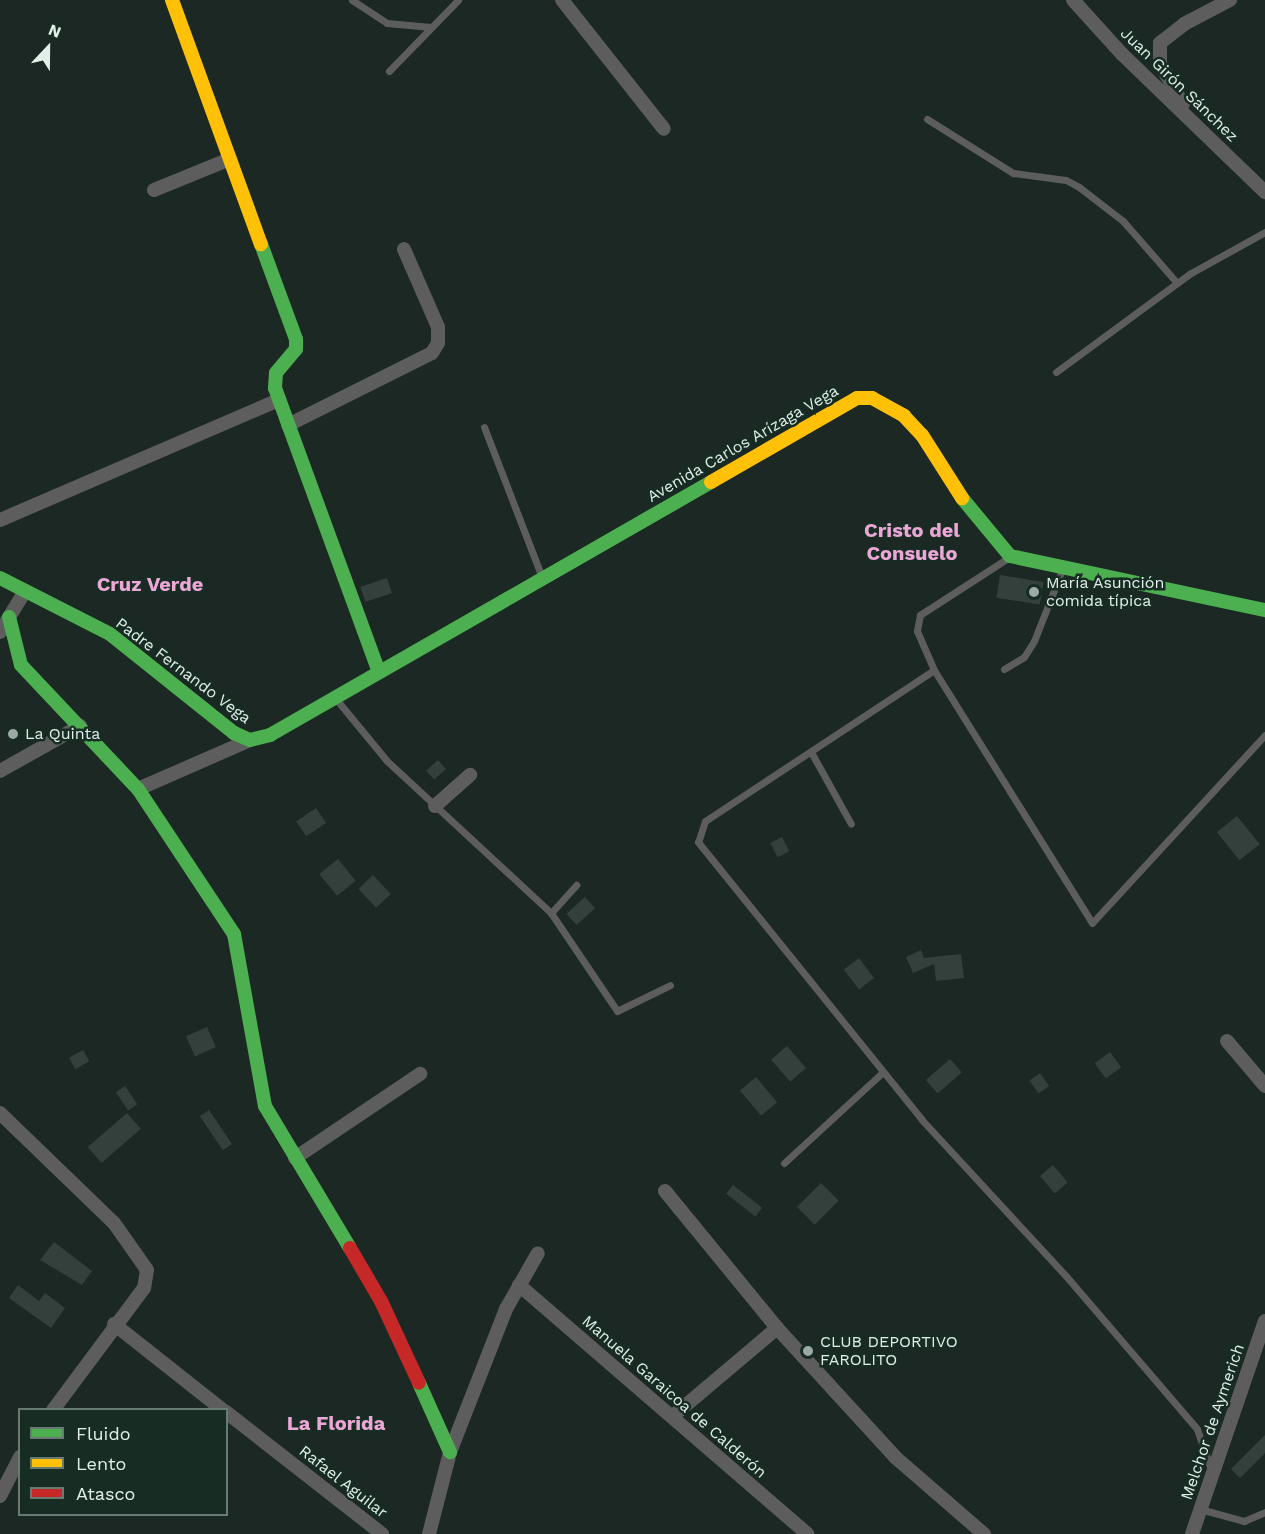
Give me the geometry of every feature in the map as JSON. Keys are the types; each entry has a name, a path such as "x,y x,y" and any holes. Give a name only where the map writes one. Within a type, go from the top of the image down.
{"street":[{"path":"172,0 296,339 296,349 276,373 279,400 378,670"},
{"path":"562,0 664,129"},
{"name":"Juan Girón Sánchez","path":"1073,0 1122,54 1189,115 1265,192"},
{"path":"1189,115 1160,64 1160,43 1184,24 1230,0"},
{"path":"154,189 230,159"},
{"path":"288,425 432,353 438,343 438,327 404,249"},
{"name":"Avenida Carlos Arízaga Vega","path":"250,740 270,735 334,694 857,398 882,402 904,416 972,514 1010,556"},
{"path":"0,520 279,400"},
{"path":"1010,556 1265,609"},
{"name":"Padre Fernando Vega","path":"0,578 110,634 234,733 250,740"},
{"path":"0,632 25,591"},
{"path":"9,617 21,665 138,789 234,934 264,1106 381,1301 450,1452"},
{"path":"0,771 80,726"},
{"path":"138,789 250,740"},
{"path":"435,806 470,775"},
{"path":"1227,1041 1265,1086"},
{"path":"296,1158 420,1074"},
{"path":"0,1113 114,1223 147,1270 144,1287 114,1324 54,1408"},
{"path":"665,1191 777,1328 895,1457 984,1534"},
{"path":"429,1534 450,1452 519,1285 538,1253"},
{"name":"Manuela Garaicoa de Calderón","path":"519,1285 807,1534"},
{"name":"Melchor de Aymerich","path":"1191,1534 1265,1321"},
{"path":"114,1324 220,1408"},
{"path":"672,1416 777,1328"},
{"name":"Rafael Aguilar","path":"228,1414 382,1534"},
{"path":"0,1496 18,1461"}],"lane":[{"path":"352,0 387,23 432,27"},
{"path":"389,71 458,0"},
{"path":"927,118 1013,174 1066,180 1079,187 1123,221 1177,283"},
{"path":"1056,372 1177,283 1265,232"},
{"path":"484,428 542,577"},
{"path":"1010,556 920,615 916,631 934,670 1092,922 1265,735"},
{"path":"1004,669 1024,657 1034,641 1063,567"},
{"path":"934,670 705,821 698,842 883,1072 1197,1429 1212,1474"},
{"path":"334,694 362,735 550,913 617,1011 670,985"},
{"path":"812,752 851,824"},
{"path":"550,913 576,885"},
{"path":"784,1163 883,1072"},
{"path":"1200,1509 1244,1521 1265,1512"}],"building":[{"path":"1000,575 1043,582 1040,605 996,598"},
{"path":"387,578 392,593 365,602 360,587"},
{"path":"438,760 446,769 434,780 426,771"},
{"path":"316,808 326,823 306,836 296,821"},
{"path":"1237,816 1260,844 1239,860 1217,832"},
{"path":"782,837 789,851 778,857 770,843"},
{"path":"338,859 356,881 337,896 319,874"},
{"path":"373,875 391,894 376,908 358,889"},
{"path":"585,897 595,908 576,925 566,914"},
{"path":"921,950 924,958 961,954 964,978 936,981 934,964 913,973 906,957"},
{"path":"859,958 874,978 859,989 844,969"},
{"path":"207,1027 216,1047 195,1056 186,1036"},
{"path":"787,1046 806,1068 790,1082 771,1060"},
{"path":"83,1050 89,1061 75,1069 69,1058"},
{"path":"1110,1052 1121,1067 1106,1079 1095,1063"},
{"path":"950,1059 962,1073 938,1094 926,1080"},
{"path":"1040,1073 1049,1086 1039,1094 1029,1080"},
{"path":"756,1077 777,1102 761,1116 740,1090"},
{"path":"125,1086 137,1104 128,1110 116,1092"},
{"path":"209,1110 232,1144 223,1150 200,1116"},
{"path":"127,1113 141,1129 102,1163 88,1147"},
{"path":"1053,1165 1068,1183 1055,1194 1040,1176"},
{"path":"821,1183 839,1201 815,1225 797,1207"},
{"path":"733,1185 762,1208 755,1216 726,1194"},
{"path":"54,1242 92,1271 82,1285 40,1260"},
{"path":"18,1285 39,1301 45,1293 65,1308 51,1328 9,1298"},
{"path":"1265,1435 1265,1453 1240,1478 1231,1469"}],"traffic: fast":[{"path":"261,244 296,339 296,349 276,373 275,388 378,670"},
{"path":"0,578 110,634 234,733 250,740 270,735 711,482"},
{"path":"962,498 1010,556 1265,610"},
{"path":"9,617 21,665 138,789 234,934 265,1106 350,1248"},
{"path":"419,1383 450,1452"}],"traffic: slow":[{"path":"172,0 261,244"},
{"path":"711,482 857,398 872,398 904,416 922,435 962,498"}],"traffic: jam":[{"path":"350,1248 381,1301 419,1383"}],"place":[{"name":"María Asunción comida típica","path":"1034,592"},
{"name":"La Quinta","path":"13,734"},
{"name":"CLUB DEPORTIVO FAROLITO","path":"808,1351"}],"district":[{"name":"Cristo del Consuelo","path":"912,542"},
{"name":"Cruz Verde","path":"150,584"},
{"name":"La Florida","path":"336,1423"}]}
